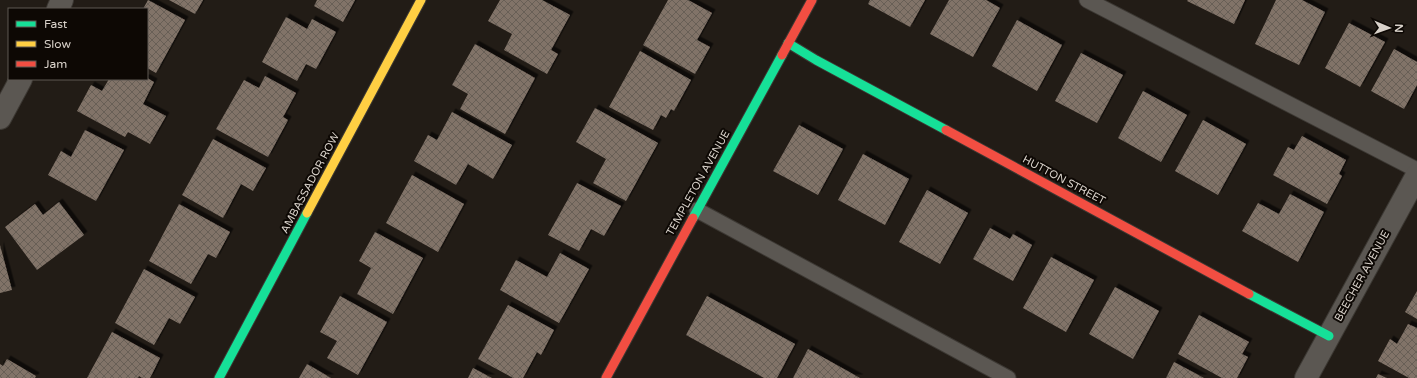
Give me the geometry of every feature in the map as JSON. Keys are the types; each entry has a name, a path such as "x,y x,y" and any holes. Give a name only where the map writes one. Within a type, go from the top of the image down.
{"street":[{"name":"AMBASSADOR ROW","path":"219,378 421,0"},
{"name":"TEMPLETON AVENUE","path":"609,377 697,210 812,0"},
{"name":"HUTTON STREET","path":"788,43 816,60 1329,336"},
{"path":"0,118 20,80"},
{"name":"BEECHER AVENUE","path":"1306,378 1417,175"}],"lane":[{"path":"1087,0 1417,170"},
{"path":"697,210 1008,378"}],"building":[{"path":"148,0 185,20 156,73 148,69 148,8 144,8"},
{"path":"169,0 203,0 195,14"},
{"path":"317,0 355,0 343,22 314,6"},
{"path":"500,0 542,0 570,15 551,50 558,54 547,74 504,50 512,34 488,21"},
{"path":"668,0 688,0 712,13 697,40 710,47 695,74 643,45"},
{"path":"870,0 925,0 910,27 868,4"},
{"path":"949,0 986,0 1000,8 973,57 930,34"},
{"path":"1245,0 1234,24 1187,1"},
{"path":"1276,0 1302,0 1325,12 1299,65 1255,44"},
{"path":"286,17 307,29 312,19 336,32 316,69 306,64 297,81 262,62"},
{"path":"1017,20 1062,45 1037,91 992,66"},
{"path":"1349,23 1385,42 1360,87 1325,68"},
{"path":"475,44 535,78 505,134 460,109 468,94 452,85"},
{"path":"1394,49 1417,62 1417,85 1404,109 1371,91"},
{"path":"640,51 691,80 674,111 671,109 666,118 661,115 653,130 609,107"},
{"path":"1081,53 1123,75 1097,123 1055,101"},
{"path":"265,76 296,93 283,117 288,120 268,157 216,129 244,80 259,88"},
{"path":"148,79 154,82 143,104 166,116 150,144 128,132 125,137 77,111 91,85 102,91 108,80 148,80"},
{"path":"1143,91 1187,115 1161,162 1118,138"},
{"path":"595,108 658,143 626,201 593,183 606,159 576,142"},
{"path":"452,112 512,145 493,179 468,164 456,185 414,161 428,135 437,140"},
{"path":"1203,120 1246,144 1218,195 1175,171"},
{"path":"799,125 843,149 818,195 773,171"},
{"path":"85,130 124,150 96,201 48,175 61,151 71,157"},
{"path":"1302,136 1346,160 1339,174 1342,176 1327,204 1273,175 1288,147 1294,150"},
{"path":"213,139 266,168 253,191 241,184 223,218 182,195"},
{"path":"863,154 909,179 885,225 838,200"},
{"path":"412,175 464,204 438,252 386,223"},
{"path":"577,183 621,206 604,236 591,229 579,251 548,235"},
{"path":"927,190 968,213 940,264 899,242"},
{"path":"1290,194 1324,212 1298,262 1242,231 1258,203 1279,214"},
{"path":"59,202 84,235 37,270 5,227 35,204 43,215"},
{"path":"179,204 230,232 216,258 208,254 191,284 149,261"},
{"path":"990,228 1010,239 1013,234 1032,245 1013,281 973,259"},
{"path":"375,232 423,258 393,314 357,294 371,268 359,261"},
{"path":"0,245 12,290 0,293"},
{"path":"560,253 589,269 559,323 500,290 516,260 547,277"},
{"path":"1051,257 1094,280 1066,332 1023,308"},
{"path":"144,269 195,297 180,324 169,318 154,345 115,323"},
{"path":"1115,287 1159,311 1133,359 1089,334"},
{"path":"1417,291 1417,319 1405,312"},
{"path":"340,296 387,322 358,375 327,358 337,341 320,332"},
{"path":"707,296 795,344 777,378 764,378 686,335"},
{"path":"508,305 554,330 541,355 537,352 523,378 513,378 478,359"},
{"path":"1199,315 1249,342 1242,354 1248,357 1237,378 1222,378 1178,354"},
{"path":"1408,324 1417,328 1417,378 1409,378 1378,361 1390,339 1397,344"},
{"path":"112,332 160,358 150,378 142,378 139,376 138,378 87,378"},
{"path":"808,349 826,359 860,378 793,378"},
{"path":"7,359 36,376 35,378 0,378 0,364 3,366"},
{"path":"1174,362 1204,378 1166,378"},
{"path":"307,364 331,378 299,378"},
{"path":"473,368 488,376 492,378 468,378"},
{"path":"1378,374 1387,378 1376,378"}],"traffic: fast":[{"path":"788,43 816,60 946,130"},
{"path":"693,218 782,55"},
{"path":"219,378 307,213"},
{"path":"1249,294 1329,336"}],"traffic: slow":[{"path":"307,213 421,0"}],"traffic: jam":[{"path":"782,55 812,0"},
{"path":"946,130 1249,294"},
{"path":"606,378 693,218"}]}
